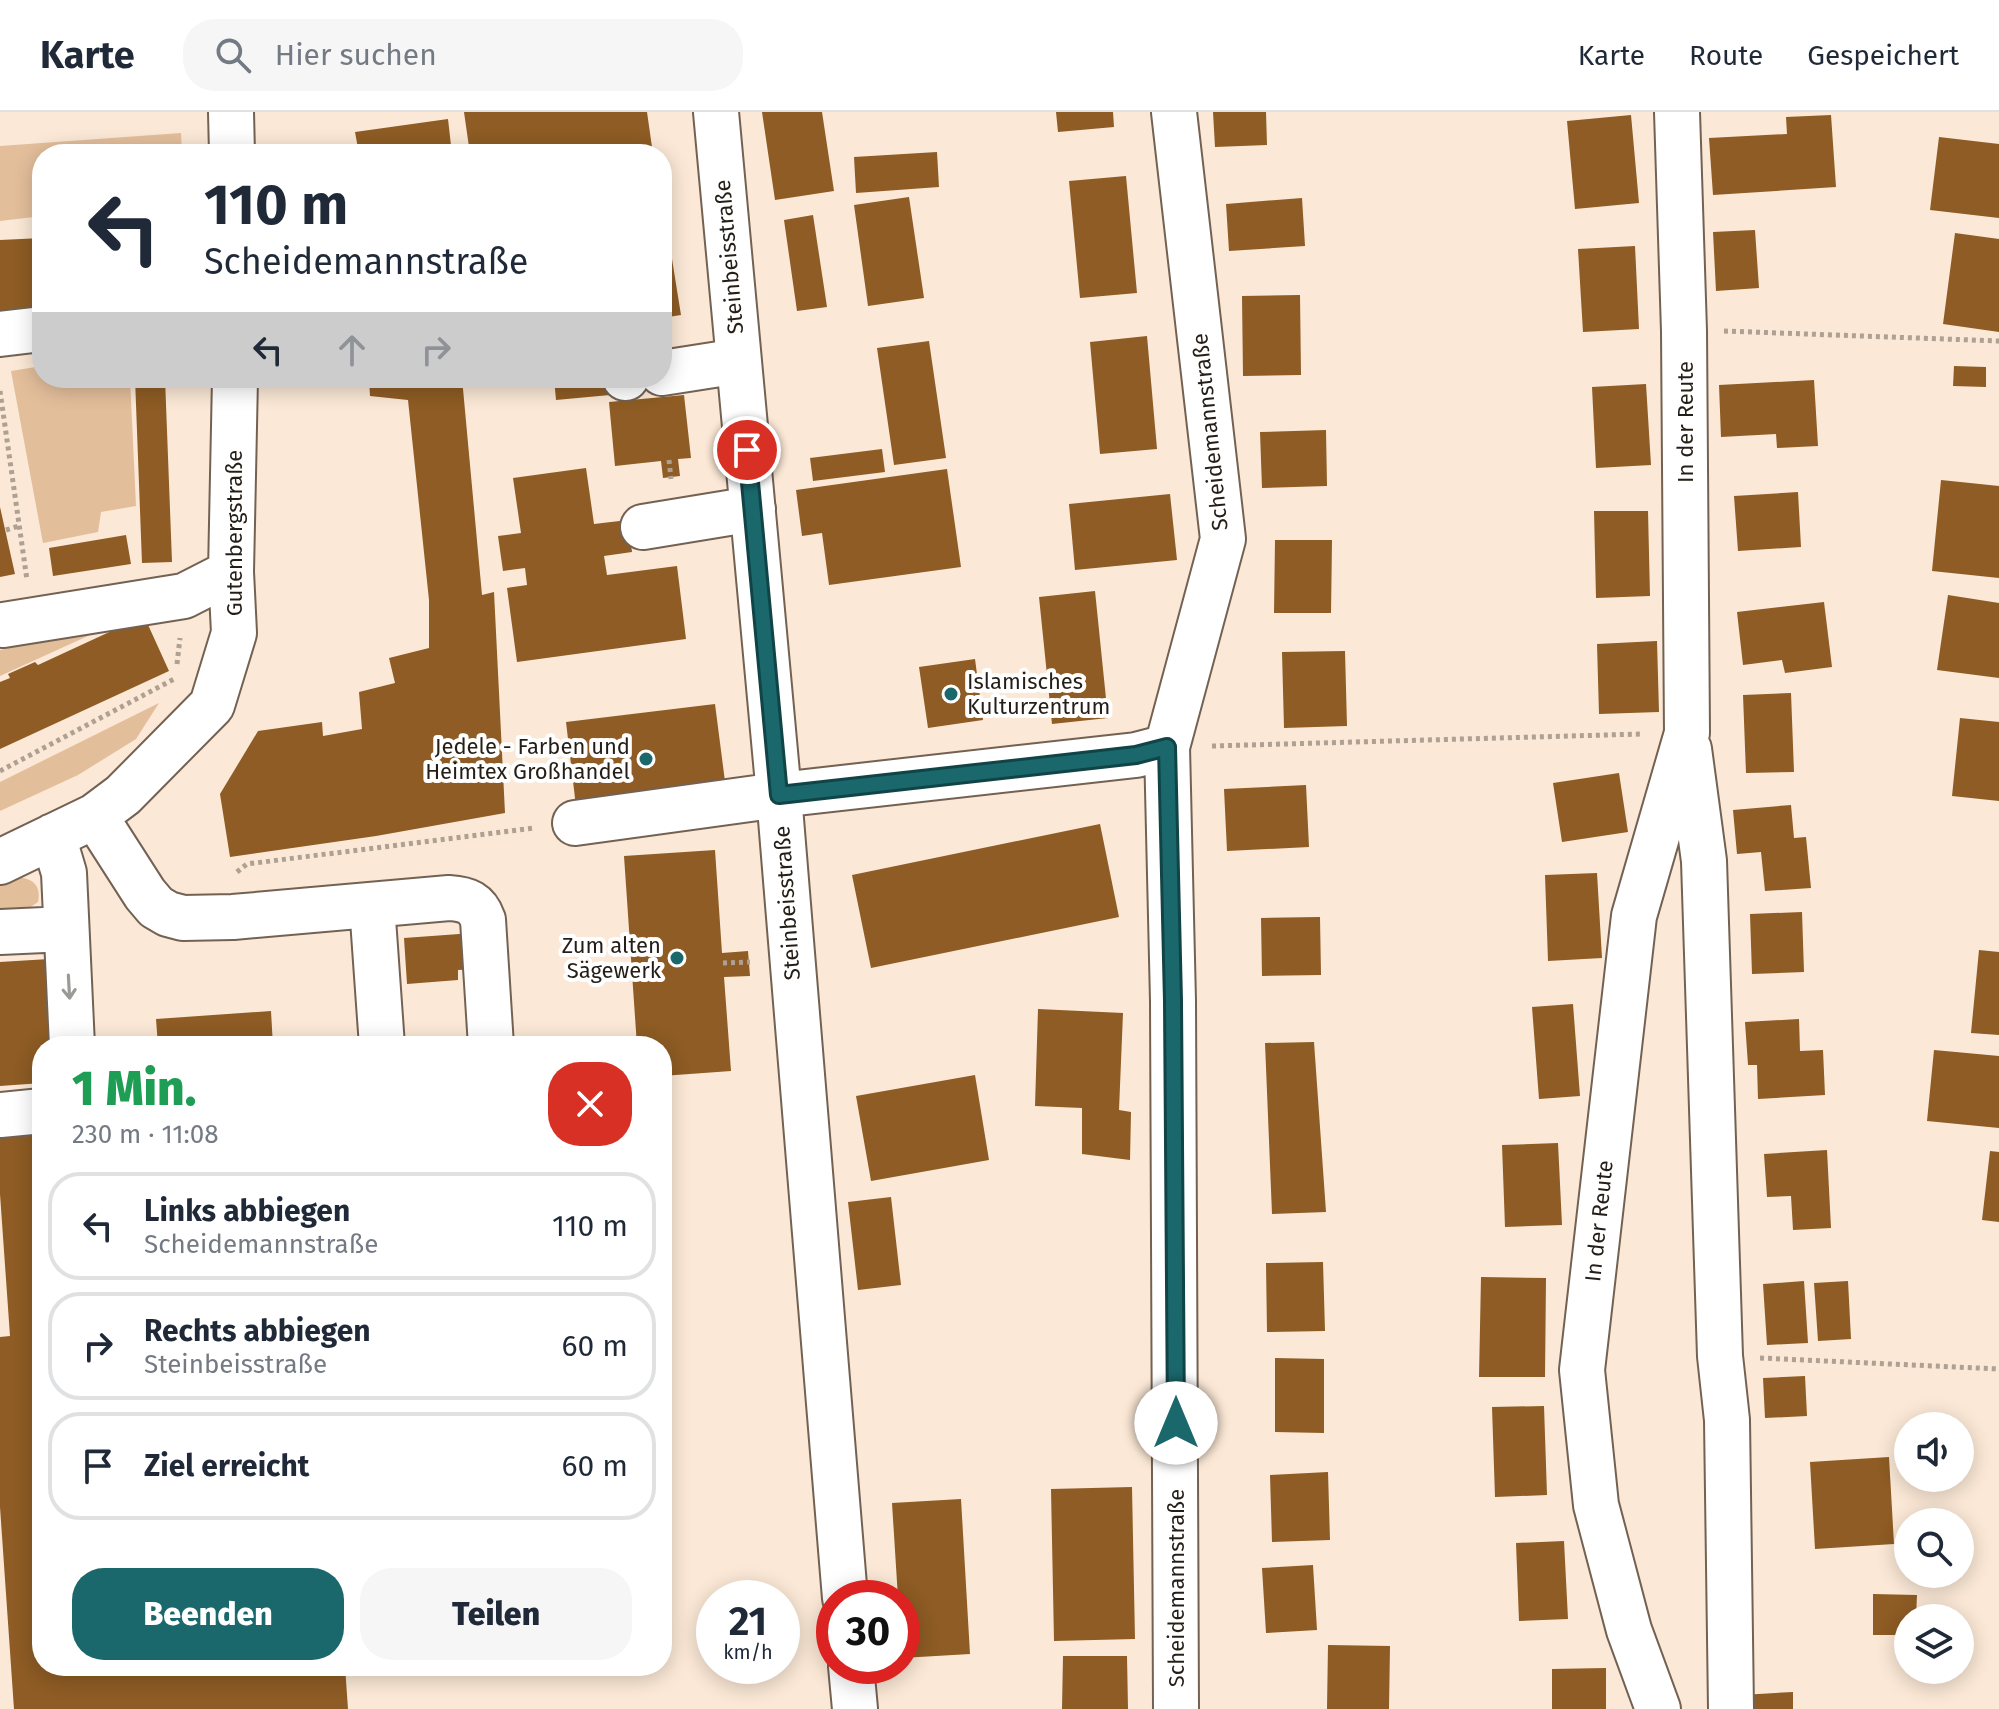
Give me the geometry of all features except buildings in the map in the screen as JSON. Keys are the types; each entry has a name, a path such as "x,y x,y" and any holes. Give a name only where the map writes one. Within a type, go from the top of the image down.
{"street":[{"path":"231,112 232,144"},
{"name":"Steinbeisstraße","path":"716,112 779,795 844,1580"},
{"name":"Scheidemannstraße","path":"1174,112 1223,539 1167,747 1173,1001 1176,1709"},
{"name":"In der Reute","path":"1677,112 1684,331 1687,733 1704,861 1720,1356 1727,1420 1731,1709"},
{"path":"0,334 32,330"},
{"path":"672,371 739,361"},
{"name":"Gutenbergstraße","path":"0,862 95,816 123,795 212,705 234,633 231,572 235,388"},
{"path":"643,527 753,509"},
{"path":"18,623 184,596 231,572"},
{"name":"In der Reute","path":"1658,1709 1629,1630 1596,1505 1582,1370 1634,916 1687,733"},
{"path":"575,823 779,795 1136,755 1167,747"},
{"path":"95,816 156,907 183,918 233,917 449,898 464,899 474,904 483,920 490,1036"},
{"path":"53,836 64,873 71,1036"},
{"path":"372,905 381,1036"},
{"path":"0,932 66,929"},
{"path":"0,1115 32,1112"},
{"path":"853,1684 855,1709"}],"path":[{"path":"1743,331 1999,341"},
{"path":"0,391 3,434 19,526 18,623"},
{"path":"6,530 19,526"},
{"path":"0,771 176,678 184,596"},
{"path":"1167,747 1687,733"},
{"path":"233,917 231,884 236,873 247,864 575,823"},
{"path":"723,963 749,962"},
{"path":"1720,1356 1999,1369"}],"shaded area":[{"path":"181,133 182,144 32,144 32,217 0,221 0,146"},
{"path":"32,368 32,388 130,388 136,506 101,512 98,532 43,543 11,371"},
{"path":"123,620 0,676 0,650"},
{"path":"159,703 136,739 78,775 0,811 0,782"},
{"path":"13,877 33,882 38,890 38,902 29,908 0,911 0,882"}],"place":[{"name":"Islamisches Kulturzentrum","path":"951,694"},
{"name":"Jedele - Farben und Heimtex Großhandel","path":"646,759"},
{"name":"Zum alten Sägewerk","path":"677,958"}],"route":[{"path":"747,450 779,795 1136,755 1167,747 1173,1001 1176,1423"}]}
